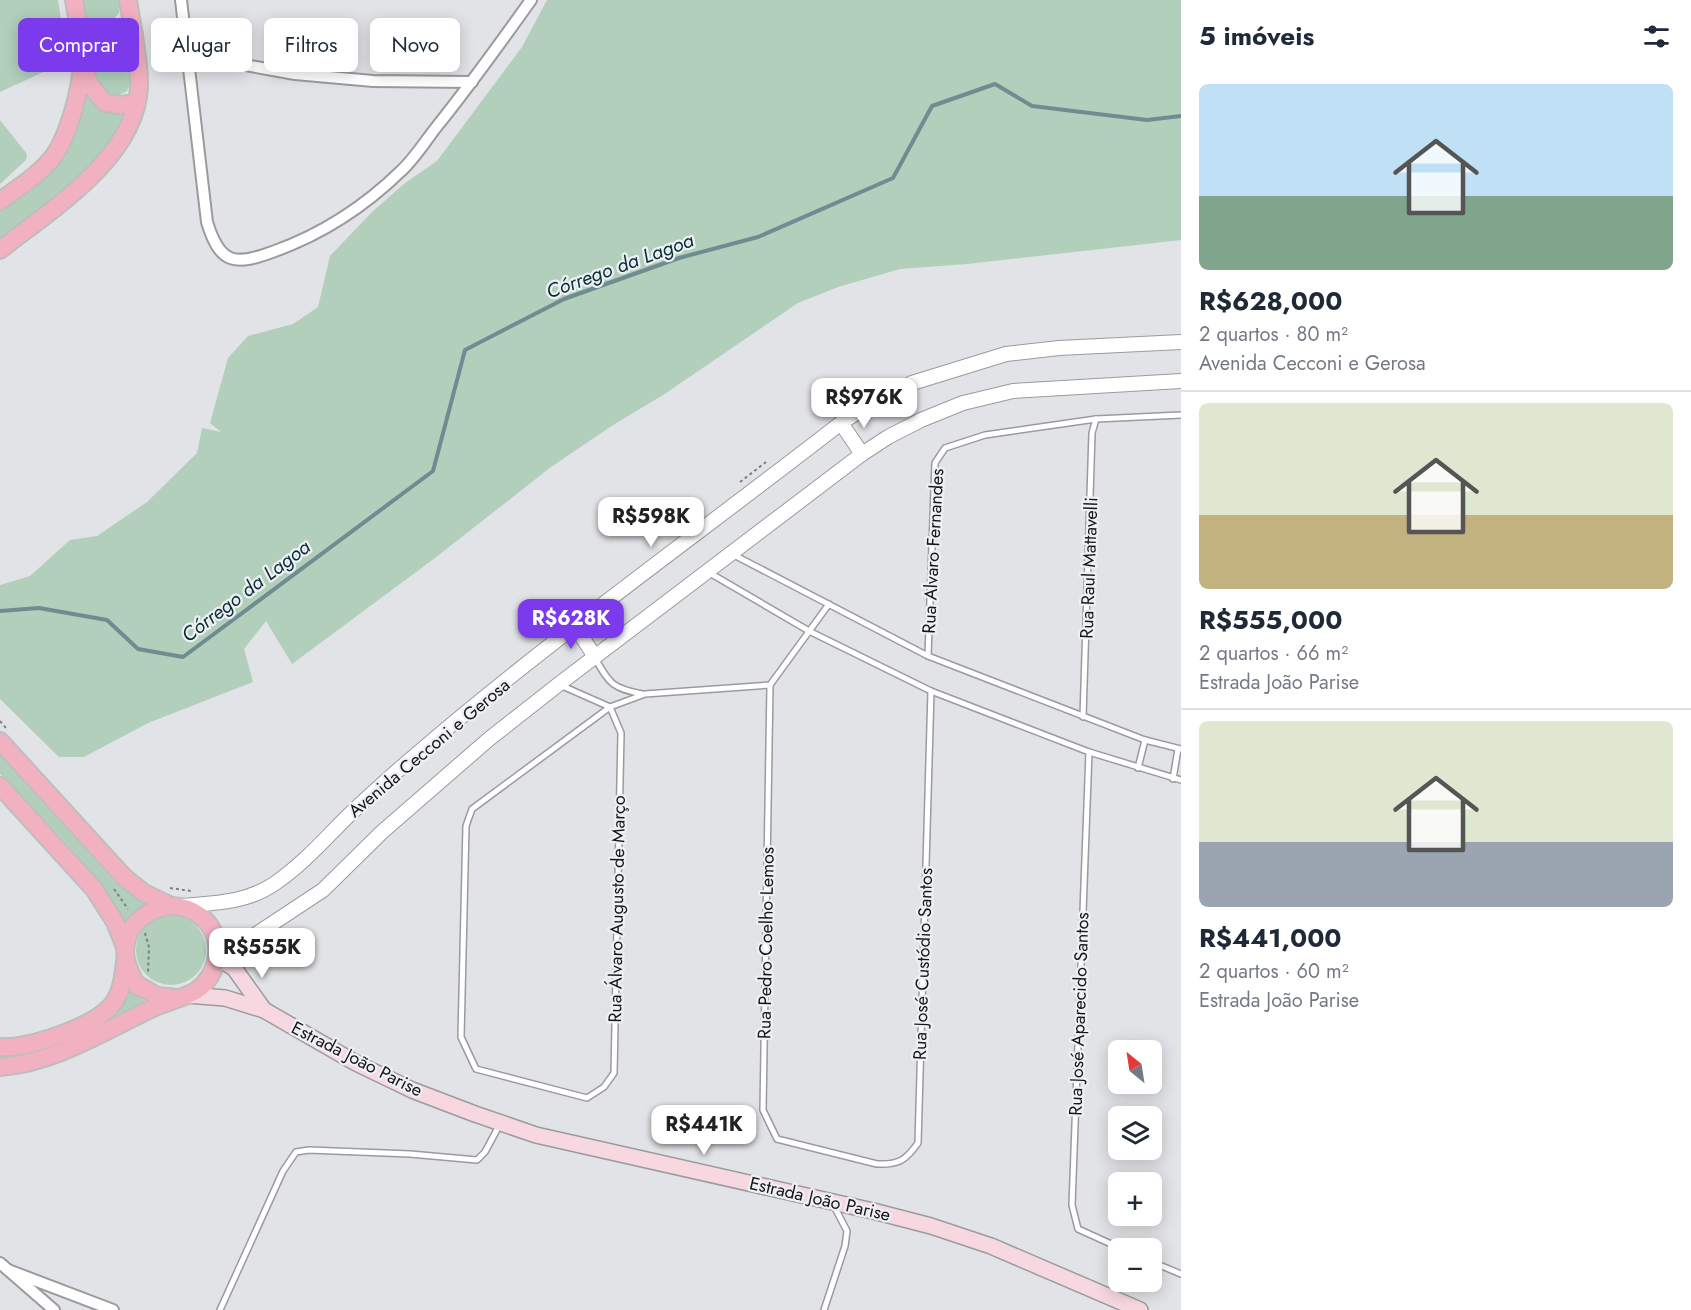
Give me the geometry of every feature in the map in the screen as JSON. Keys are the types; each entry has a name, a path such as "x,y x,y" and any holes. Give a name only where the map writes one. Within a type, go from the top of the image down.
{"main road":[{"path":"74,0 76,18"},
{"path":"128,0 131,18"},
{"path":"0,201 37,173 53,157 64,137 75,104 80,72"},
{"path":"86,72 90,85 105,103 136,104"},
{"path":"0,250 95,173 113,153 124,134 136,104 139,87 137,72"},
{"path":"0,1067 33,1062 57,1054 182,996 203,985 214,968 217,958 215,939 206,921 198,915 144,893 124,877 4,735"},
{"path":"0,786 94,889 116,922 138,987 157,996 182,996"},
{"path":"0,1047 30,1044 56,1036 86,1023 111,1006 121,989 125,954 132,926 145,914 162,906 176,906"},
{"path":"234,968 235,951"},
{"name":"Estrada João Parise","path":"217,958 234,968 264,1010"},
{"name":"Estrada João Parise","path":"182,996 225,998 264,1010 384,1077 422,1094 536,1135 873,1210 941,1229 991,1246 1114,1305 1140,1310"}],"street":[{"path":"181,0 184,18"},
{"path":"191,72 207,222 213,241 223,255 240,261 260,257 291,246 330,226 372,198 403,169 472,82 531,0"},
{"path":"252,66 295,74 372,81 472,82"},
{"name":"Avenida Cecconi e Gerosa","path":"176,906 229,902 253,896 274,884 425,747 575,626 841,423 867,406 912,383 1006,354 1059,348 1181,342"},
{"name":"Avenida Cecconi e Gerosa","path":"217,958 235,951 246,941 323,890 382,832 489,740 730,553 888,436 963,403 1013,391 1181,381"},
{"path":"841,423 862,454"},
{"path":"575,626 595,657"},
{"path":"4,1266 54,1310"},
{"path":"4,1266 113,1310"}],"lane":[{"path":"1096,420 1181,415"},
{"name":"Rua Alvaro Fernandes","path":"928,656 935,463 945,448 986,435 1096,420"},
{"name":"Rua Raul Mattavelli","path":"1083,717 1092,433 1096,420"},
{"path":"730,553 928,656 1145,740 1180,749 1173,779"},
{"path":"707,571 809,631 931,691 1089,752 1181,780"},
{"path":"595,657 604,675 614,685 622,690 645,694 770,685 829,604"},
{"path":"559,684 610,707 645,694"},
{"name":"Rua Pedro Coelho Lemos","path":"770,685 763,1110 777,1139 833,1152"},
{"name":"Rua José Custódio Santos","path":"833,1152 877,1164 890,1164 908,1158 918,1143 931,691"},
{"name":"Rua Álvaro Augusto de Março","path":"610,707 621,733 614,1073 604,1087 587,1098 476,1069 460,1037 466,826 472,809 610,707"},
{"path":"1138,768 1145,740"},
{"name":"Rua José Aparecido Santos","path":"1089,752 1072,1205 1078,1229 1108,1243"},
{"path":"220,1310 283,1171 296,1152 309,1150 410,1154 477,1160 485,1152 500,1122"},
{"path":"824,1310 845,1246 847,1231 832,1202"},
{"path":"1162,1266 1181,1274"}],"path":[{"path":"735,486 771,458"},
{"path":"0,721 4,735"},
{"path":"169,887 196,892"}],"green space":[{"path":"0,0 58,0 61,18 18,18 18,72 43,72 0,92"},
{"path":"81,0 119,0 119,13 115,18 87,18"},
{"path":"547,0 1181,0 1181,240 967,264 900,269 838,287 798,303 663,395 613,425 551,467 435,558 292,664 266,621 244,649 253,682 148,723 84,757 59,757 0,699 0,585 30,576 70,540 97,536 147,502 197,453 202,428 221,432 210,423 228,358 248,336 293,324 318,307 330,256 372,212 405,183 437,161 522,47"},
{"path":"94,72 130,72 127,91 112,99 95,82"},
{"path":"87,97 103,110 124,114 111,144 88,169 59,194 0,238 0,210 43,175 55,162 74,134 82,117"},
{"path":"0,120 27,154 26,160 0,184"},
{"path":"0,755 115,882 132,895 148,903 128,918 125,924 113,903 84,864 0,774"},
{"path":"164,915 178,915 191,921 200,930 206,943 204,963 196,975 178,985 164,985 151,979 142,970 136,957 136,943 142,930 151,921"},
{"path":"126,986 145,1001 114,1016 113,1008"}],"waterway":[{"name":"Córrego da Lagoa","path":"0,611 39,608 107,620 138,649 183,657 433,471 465,350 564,299 679,258 758,237 893,178 932,106 995,84 1032,106 1147,120 1181,116"}]}
